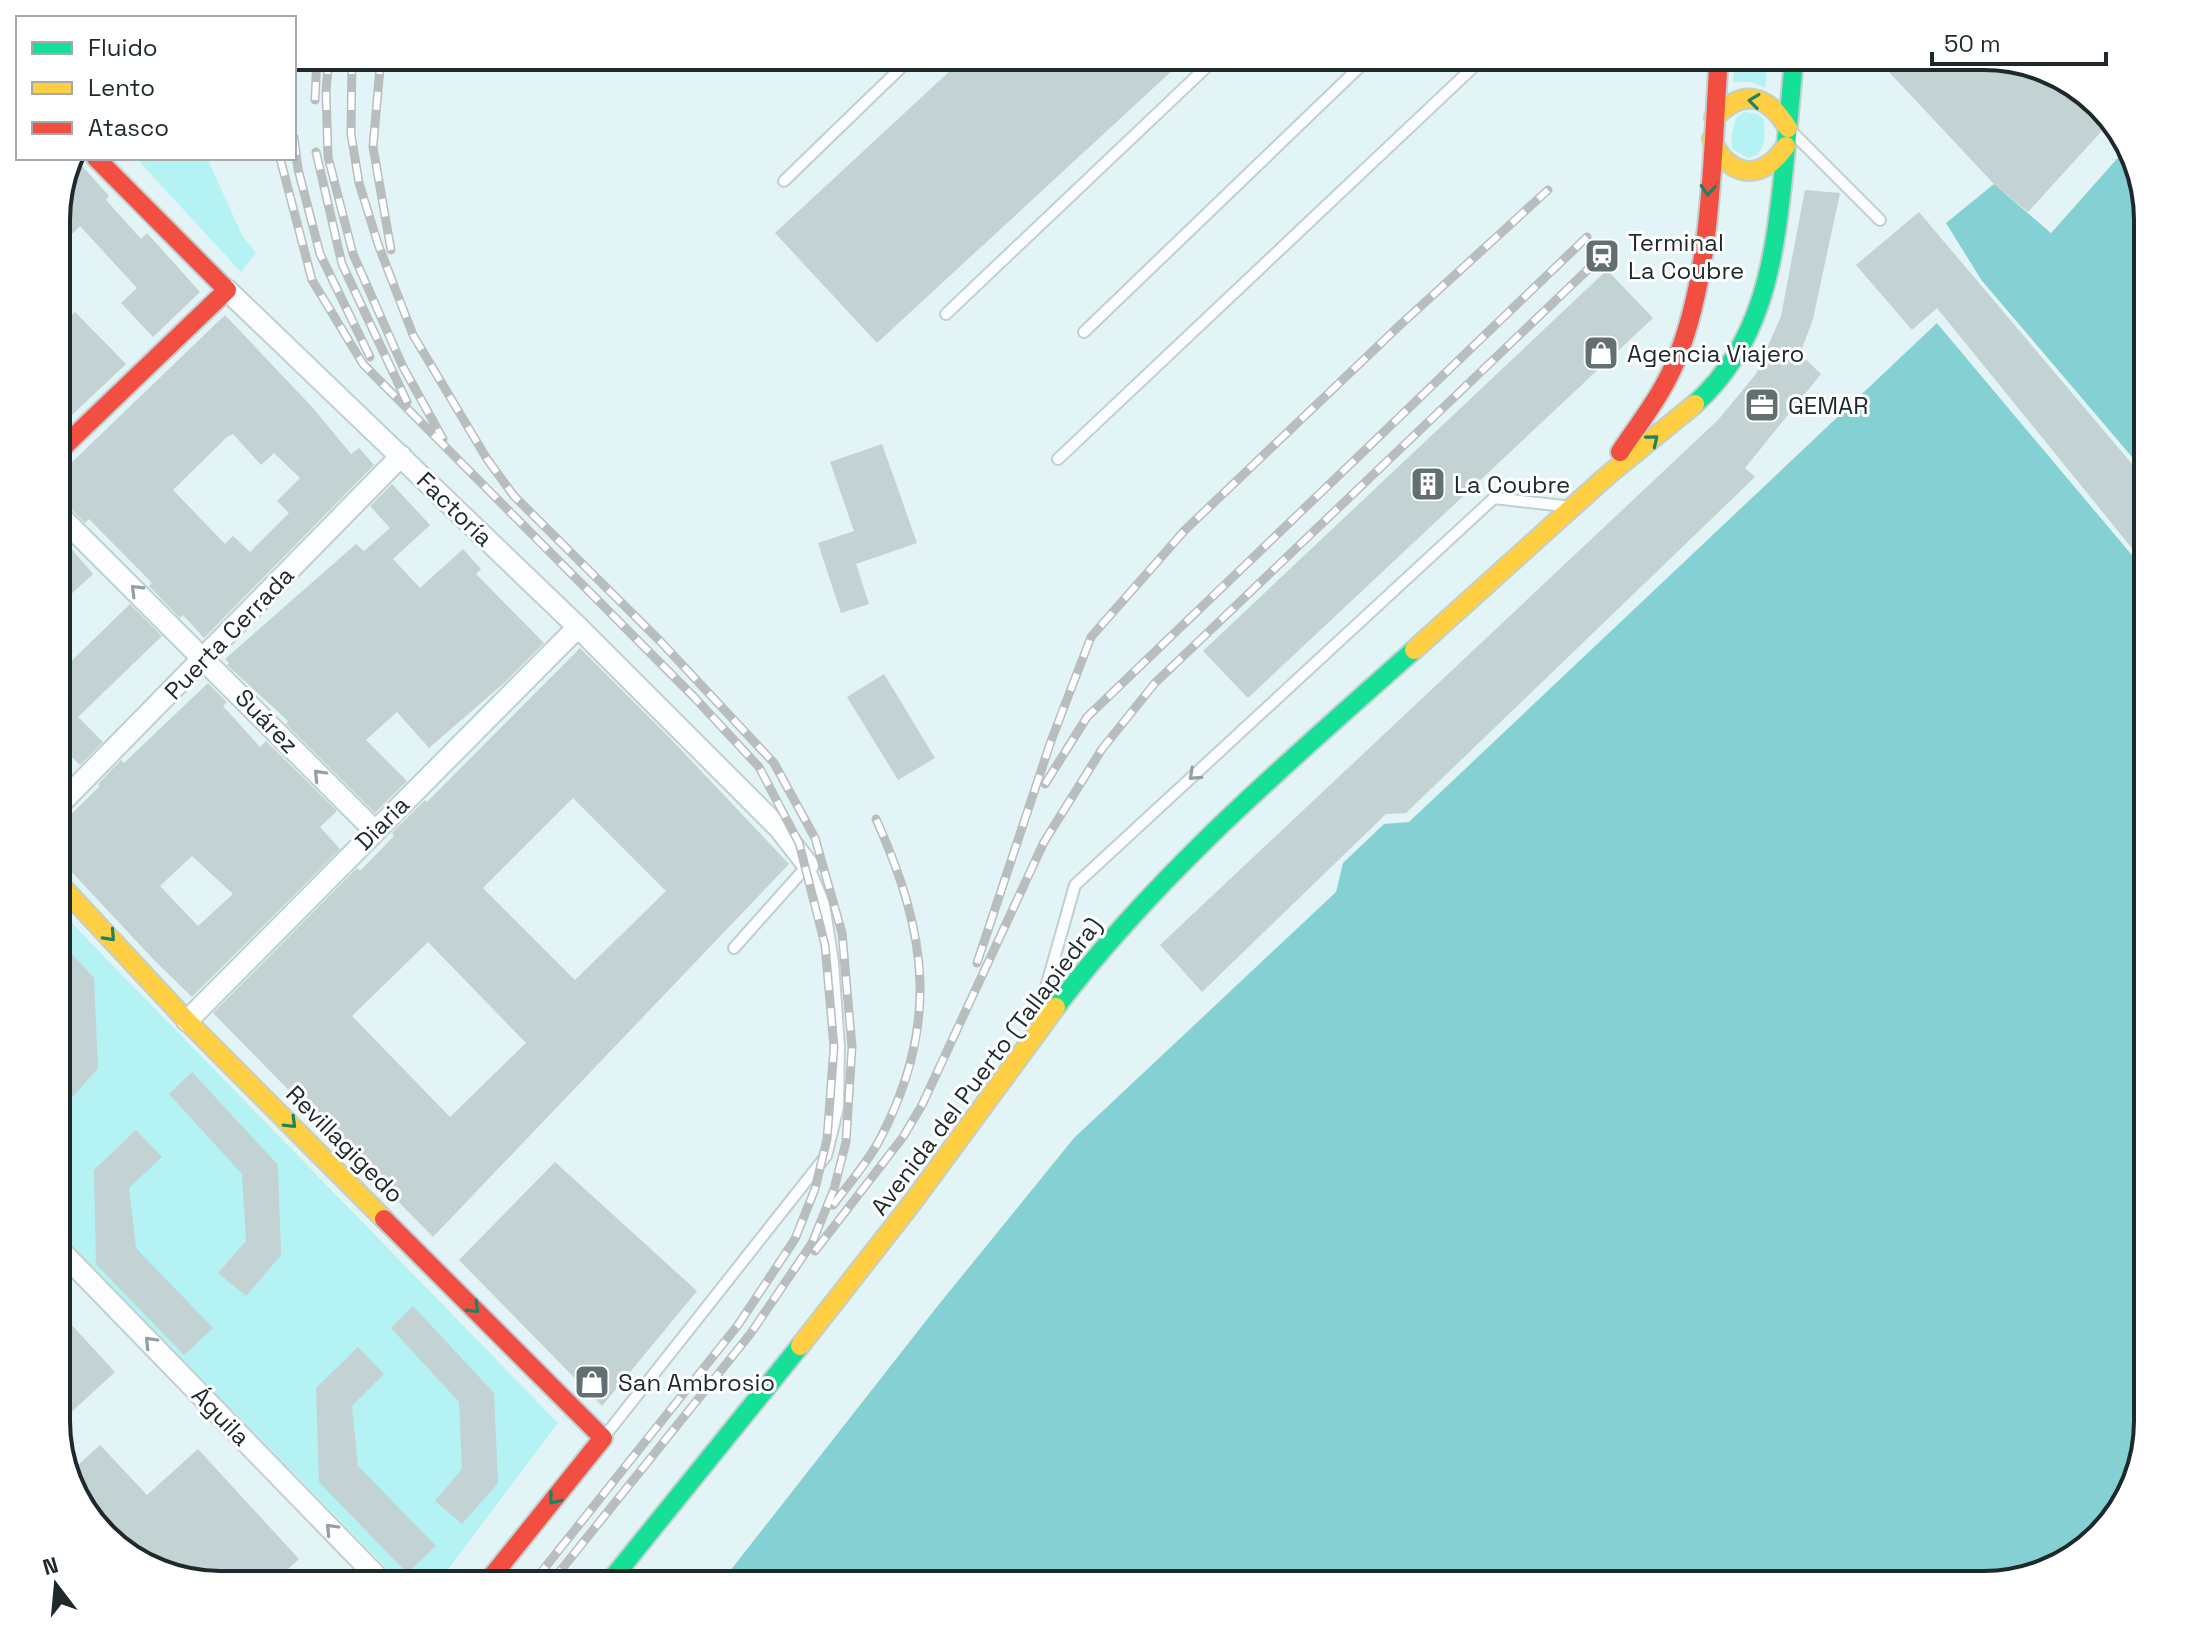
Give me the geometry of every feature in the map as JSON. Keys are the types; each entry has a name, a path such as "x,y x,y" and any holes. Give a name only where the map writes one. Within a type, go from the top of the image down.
{"main road":[{"path":"1592,489 1638,428 1677,359 1693,308 1704,249 1718,70"},
{"path":"1592,489 1701,398 1729,368 1753,329 1775,249 1793,70"},
{"path":"1712,139 1718,155 1726,162 1749,171 1772,163 1787,137 1782,115 1772,105 1756,98 1743,98 1722,107 1714,118"},
{"name":"Factoría","path":"103,163 227,290"},
{"path":"70,441 227,290"},
{"name":"Avenida del Puerto (Tallapiedra)","path":"618,1571 850,1286 966,1131 1034,1033 1120,928 1208,839 1396,663 1592,489"},
{"name":"Revillagigedo","path":"70,895 187,1021 603,1438"},
{"path":"496,1571 603,1438"}],"street":[{"name":"Factoría","path":"227,290 578,627 779,828 808,865"},
{"name":"Puerta Cerrada","path":"70,794 401,456"},
{"name":"Suárez","path":"70,526 374,830"},
{"name":"Diaria","path":"187,1021 578,627"},
{"name":"Águila","path":"70,1260 371,1571"}],"lane":[{"path":"784,181 899,70"},
{"path":"946,314 1203,70"},
{"path":"1084,332 1356,70"},
{"path":"1058,459 1470,70"},
{"path":"1787,137 1880,220"},
{"path":"1034,1033 1075,885 1494,498 1574,507"},
{"path":"603,1438 826,1156 838,1107 839,1046 833,962 824,904 808,865 734,948"}],"shaded area":[{"path":"1734,70 1767,70 1765,88 1752,82 1733,82"},
{"path":"1744,112 1758,114 1764,120 1761,148 1748,158 1733,149 1731,139 1736,118"},
{"path":"2120,156 2131,191 2134,220 2134,460 1982,281 1946,223 1994,184 2051,233"},
{"path":"138,160 208,160 242,235 256,253 241,272"},
{"path":"1937,323 2134,557 2134,1421 2133,1440 2123,1478 2097,1520 2083,1534 2050,1556 2013,1568 1984,1571 730,1571 1074,1138 1336,892 1343,863 1384,824 1409,822"},
{"path":"70,921 558,1423 447,1571 389,1571 70,1243"}],"pier":[{"path":"2118,152 2120,156 2051,233 2028,212 2030,209 2051,227"},
{"path":"1982,281 2134,460 2134,464 1979,283"},
{"path":"1940,320 2134,551 2134,557 1937,323"}],"building":[{"path":"951,70 1173,70 877,343 775,233"},
{"path":"1887,70 1994,70 2032,78 2075,101 2103,129 2028,212 1994,184"},
{"path":"81,164 109,196 106,200 141,239 147,233 200,292 153,337 121,303 137,288 80,226 70,236 70,210"},
{"path":"1805,190 1840,193 1813,319 1800,354 1821,374 1745,468 1755,477 1406,813 1386,814 1202,992 1160,945 1718,420 1756,374 1781,316"},
{"path":"1919,212 2134,466 2134,551 1937,308 1912,330 1856,265"},
{"name":"La Coubre","path":"1607,270 1653,318 1248,698 1203,651"},
{"path":"75,312 126,364 70,417 70,317"},
{"path":"225,315 313,408 351,454 359,448 374,465 204,638 149,586 152,583 89,519 85,523 70,508 70,464","holes":["233,434 261,465 274,453 300,478 277,501 289,513 250,552 233,536 225,544 173,490"]},
{"path":"882,444 917,543 856,564 869,604 841,613 818,543 854,531 830,462"},
{"path":"392,484 430,525 393,559 420,588 463,549 481,569 476,574 544,643 504,683 429,748 397,712 366,740 407,781 375,813 286,724 288,721 227,665 229,663 225,659 356,544 364,551 390,528 370,506"},
{"path":"70,547 93,574 70,595"},
{"path":"130,604 162,636 78,717 103,742 80,765 70,755 70,662"},
{"path":"580,648 789,864 433,1237 213,1013 357,868 360,871 425,800 427,802","holes":["573,798 666,891 575,980 483,888","428,942 526,1043 450,1117 352,1016"]},
{"path":"884,674 935,758 898,780 847,697"},
{"path":"208,683 227,702 223,706 260,747 266,741 337,811 320,827 340,849 192,997 70,870 70,815 121,760 124,763","holes":["192,856 233,894 198,926 160,886"]},
{"path":"70,952 94,978 98,1068 70,1100"},
{"path":"192,1072 278,1165 281,1255 246,1296 218,1273 246,1241 242,1174 169,1094"},
{"path":"136,1130 162,1157 129,1188 136,1248 213,1328 184,1355 96,1264 94,1170"},
{"path":"555,1162 697,1291 602,1406 459,1260"},
{"path":"413,1306 494,1393 498,1483 462,1524 435,1501 462,1469 459,1402 391,1328"},
{"path":"70,1323 115,1372 70,1413"},
{"path":"358,1347 384,1374 352,1406 358,1466 436,1546 409,1571 405,1571 319,1482 316,1388"},
{"path":"100,1445 147,1495 198,1449 299,1559 286,1571 201,1570 163,1560 129,1540 107,1520 90,1496 77,1466"}],"railway":[{"path":"315,100 316,70"},
{"path":"328,70 328,157 353,254 403,367 443,439"},
{"path":"352,70 351,134 359,183 378,244 413,335 487,459 514,496 660,641 774,763 815,838 842,933 852,1047 846,1142 834,1189 812,1243 751,1333 560,1571"},
{"path":"380,70 373,147 391,250"},
{"path":"316,152 342,264 407,402"},
{"path":"296,153 320,254 370,357"},
{"path":"281,160 312,280 363,364 694,697 759,767 799,843 825,945 834,1047 827,1139 815,1189 795,1239 738,1325 542,1571"},
{"path":"977,963 1051,741 1091,637 1185,530 1399,326 1548,190"},
{"path":"1045,784 1087,717 1587,237"},
{"path":"815,1251 903,1137 922,1105 1044,842 1102,749 1155,683 1602,256"},
{"path":"833,1205 879,1141 899,1099 912,1058 919,1019 920,980 916,941 894,861 876,819"}],"traffic: fast":[{"path":"1695,404 1718,381 1736,355 1761,300 1775,240 1793,70"},
{"path":"1056,1007 1137,910 1226,820 1414,650"},
{"path":"618,1571 800,1346"}],"traffic: slow":[{"path":"1714,118 1735,102 1754,99 1772,108 1788,128"},
{"path":"1712,139 1729,163 1745,171 1764,167 1786,146"},
{"path":"1414,650 1608,475 1695,404"},
{"path":"70,895 187,1021 384,1219"},
{"path":"800,1346 912,1203 1056,1007"}],"traffic: jam":[{"path":"1620,452 1665,383 1689,323 1698,286 1709,209 1718,70"},
{"path":"70,441 227,290 98,160"},
{"path":"384,1219 603,1438 496,1571"}],"place":[{"name":"Terminal La Coubre","path":"1602,256"},
{"name":"Agencia Viajero","path":"1601,353"},
{"name":"GEMAR","path":"1762,405"},
{"name":"La Coubre","path":"1428,484"},
{"name":"San Ambrosio","path":"592,1382"}]}
